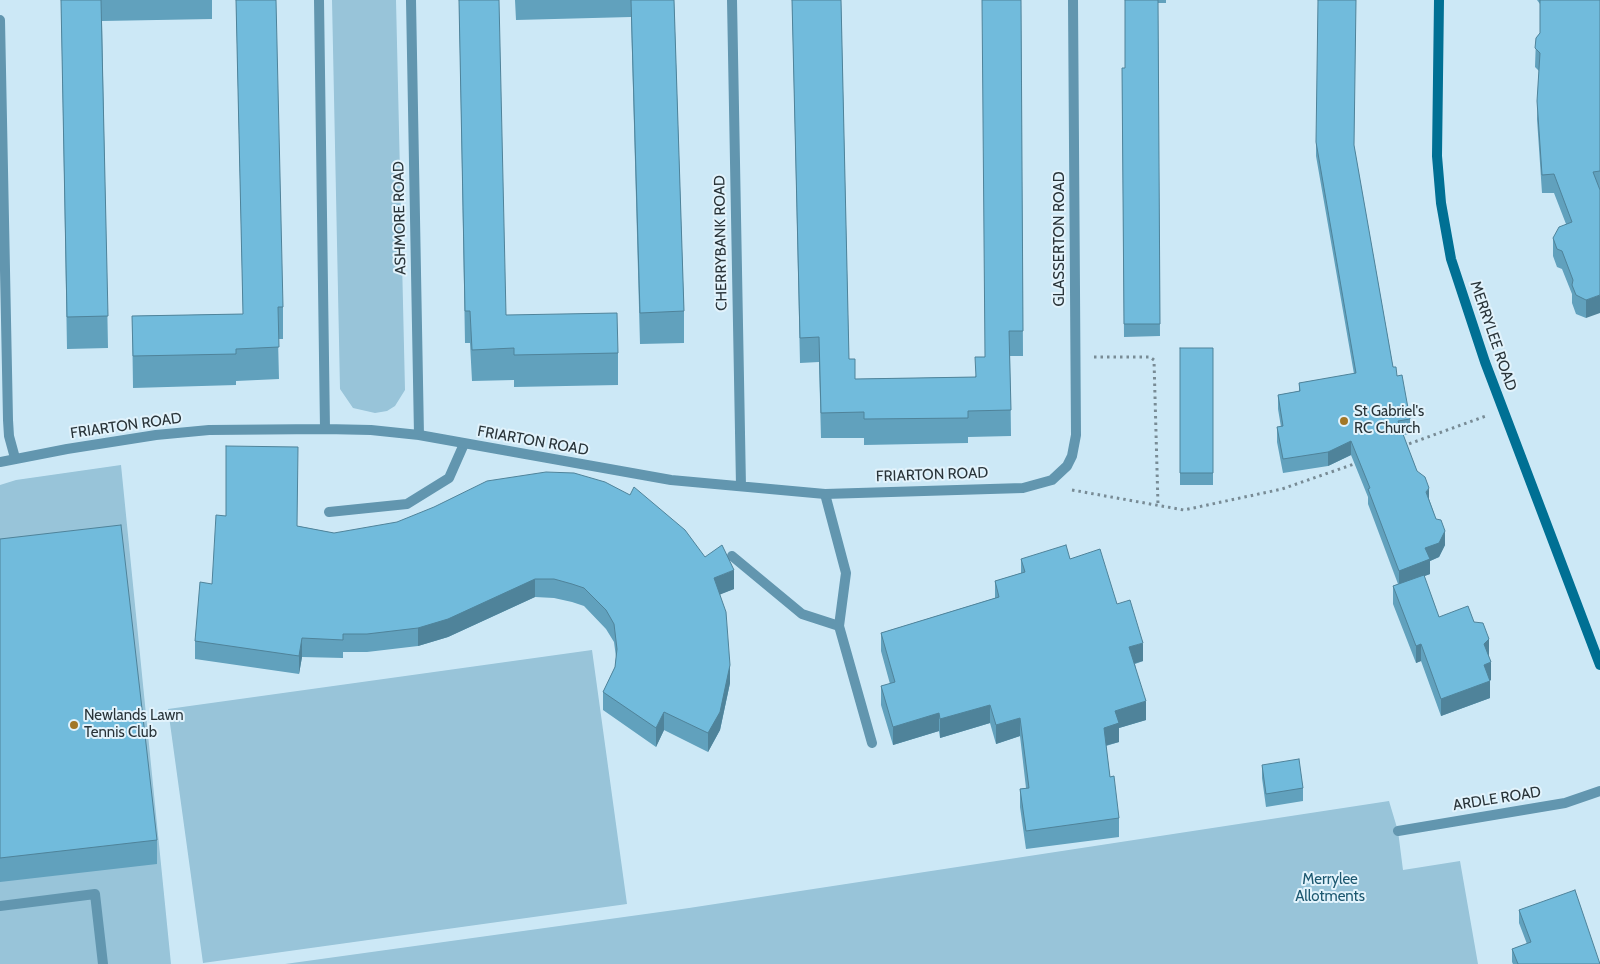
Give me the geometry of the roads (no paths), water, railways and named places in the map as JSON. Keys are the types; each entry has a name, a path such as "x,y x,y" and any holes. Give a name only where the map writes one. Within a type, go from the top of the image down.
{"main road":[{"name":"MERRYLEE ROAD","path":"1439,0 1437,147 1441,203 1451,259 1503,410 1600,665"}],"street":[{"path":"319,0 325,429"},
{"name":"ASHMORE ROAD","path":"411,0 419,436"},
{"name":"CHERRYBANK ROAD","path":"732,0 741,486"},
{"name":"GLASSERTON ROAD","path":"1059,473 1067,466 1072,456 1076,435 1074,0"},
{"path":"0,20 8,420 9,436 15,458"},
{"name":"FRIARTON ROAD","path":"0,462 156,435 209,430 325,429 371,430 419,436 671,480 825,494 1023,488 1052,480 1059,473"},
{"path":"329,512 407,504 449,478 464,444"},
{"path":"825,494 846,573 839,626 872,744"},
{"path":"732,556 802,614 839,626"},
{"name":"ARDLE ROAD","path":"1398,831 1565,803 1600,791"},
{"path":"0,906 96,894 103,964"}],"place":[{"name":"St Gabriel's RC Church","path":"1344,421"},
{"name":"Newlands Lawn Tennis Club","path":"74,725"}],"park label":[{"name":"Merrylee Allotments","path":"1330,888"}]}
